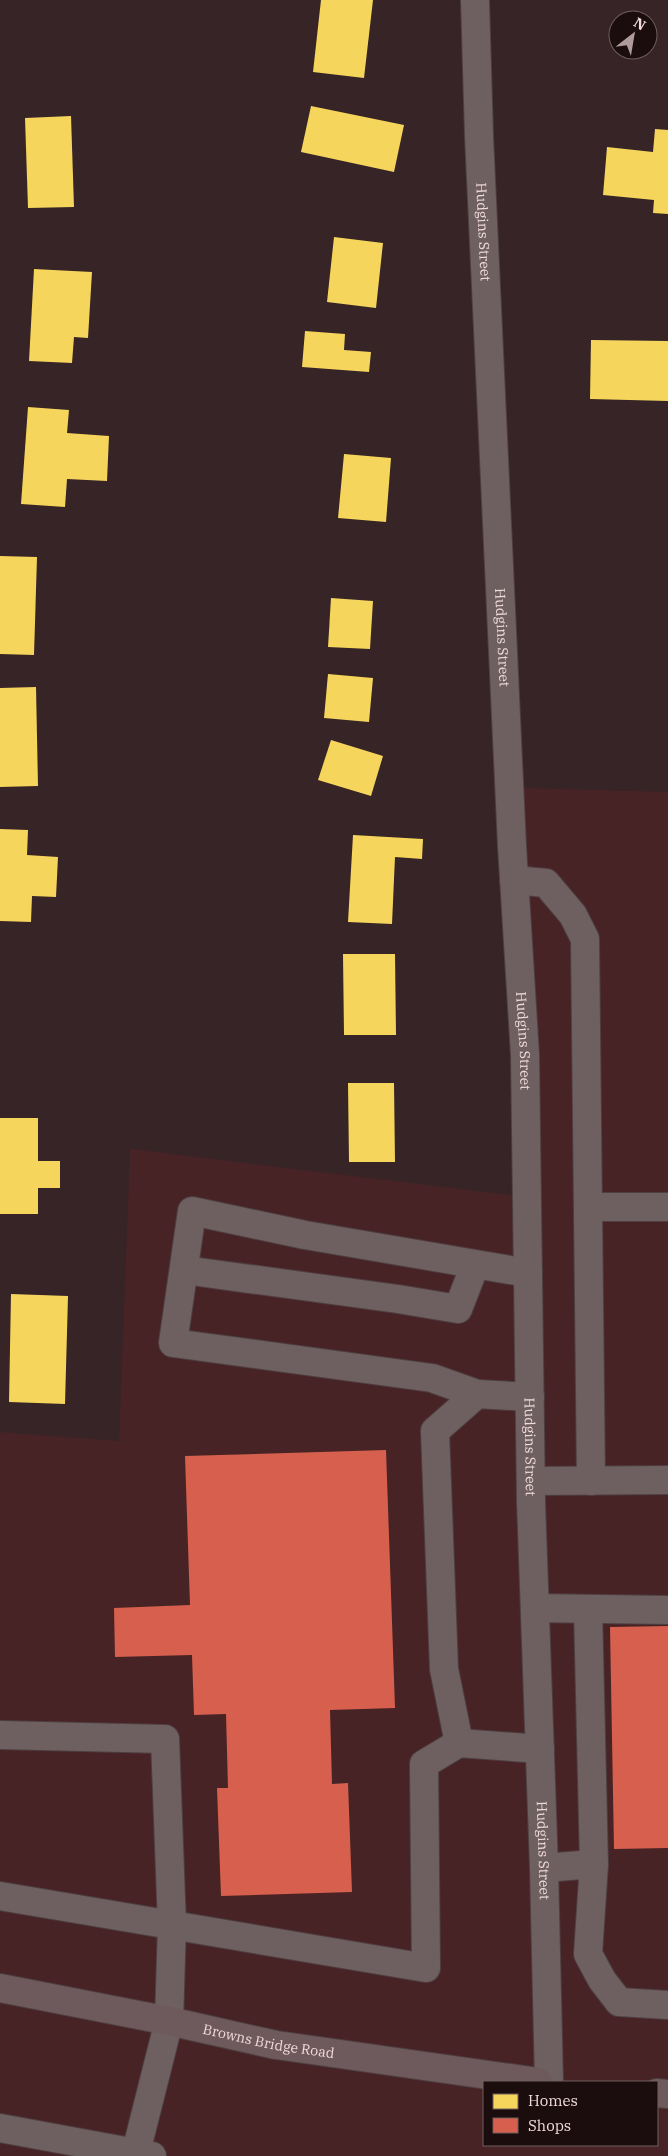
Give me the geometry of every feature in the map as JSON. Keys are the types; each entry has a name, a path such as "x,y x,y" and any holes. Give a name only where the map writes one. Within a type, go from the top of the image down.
{"main road":[{"name":"Browns Bridge Road","path":"0,1988 169,2021 276,2045 531,2081"}],"street":[{"name":"Hudgins Street","path":"475,0 479,136 514,880 525,1055 531,1481 549,2081"},
{"path":"514,880 546,883 573,915 585,939 591,1481"},
{"path":"588,1207 668,1206"},
{"path":"528,1273 305,1235 192,1211 173,1343 432,1378 477,1394 530,1398"},
{"path":"184,1270 458,1309 475,1265"},
{"path":"460,1743 444,1669 435,1431 477,1394"},
{"path":"531,1481 668,1480"},
{"path":"535,1608 668,1610"},
{"path":"588,1610 594,1864 588,1954 602,1980 619,2002 668,2005"},
{"path":"0,1735 165,1739 172,1925 169,2021 141,2155 53,2147 0,2128"},
{"path":"0,1896 426,1968 424,1764 460,1743 540,1749"},
{"path":"544,1868 594,1864"}],"shaded area":[{"path":"495,787 668,792 668,2156 0,2156 0,1432 119,1441 130,1149 518,1196"}],"building: Homes":[{"path":"321,0 373,0 364,78 313,72"},
{"path":"311,106 404,125 394,172 301,152"},
{"path":"71,116 74,207 28,208 25,118"},
{"path":"655,129 668,130 668,214 653,213 654,200 603,195 607,147 653,152"},
{"path":"334,237 383,243 376,308 327,302"},
{"path":"34,269 92,272 88,338 74,337 72,363 29,361"},
{"path":"305,331 345,334 344,350 371,352 369,372 302,367"},
{"path":"591,340 668,341 668,401 590,399"},
{"path":"28,407 69,410 67,433 109,436 107,481 67,479 65,507 21,504"},
{"path":"344,454 391,458 386,522 338,518"},
{"path":"0,556 37,557 34,655 0,654"},
{"path":"331,598 373,601 370,649 328,647"},
{"path":"328,674 373,678 369,722 324,718"},
{"path":"36,687 38,786 0,787 0,688"},
{"path":"331,740 383,756 371,796 318,780"},
{"path":"0,829 28,830 27,855 58,857 56,897 32,896 31,922 0,921"},
{"path":"353,835 423,839 422,859 395,857 392,924 348,922"},
{"path":"343,954 395,954 396,1035 344,1035"},
{"path":"348,1083 394,1083 395,1162 349,1162"},
{"path":"0,1118 38,1118 38,1161 60,1161 60,1188 38,1188 38,1214 0,1214"},
{"path":"11,1294 68,1296 65,1404 9,1402"}],"building: Shops":[{"path":"386,1450 395,1708 330,1710 332,1784 348,1783 352,1892 221,1896 217,1788 228,1788 226,1714 194,1715 192,1655 115,1657 114,1608 190,1605 185,1456"},
{"path":"668,1626 668,1848 614,1849 610,1627"}]}
